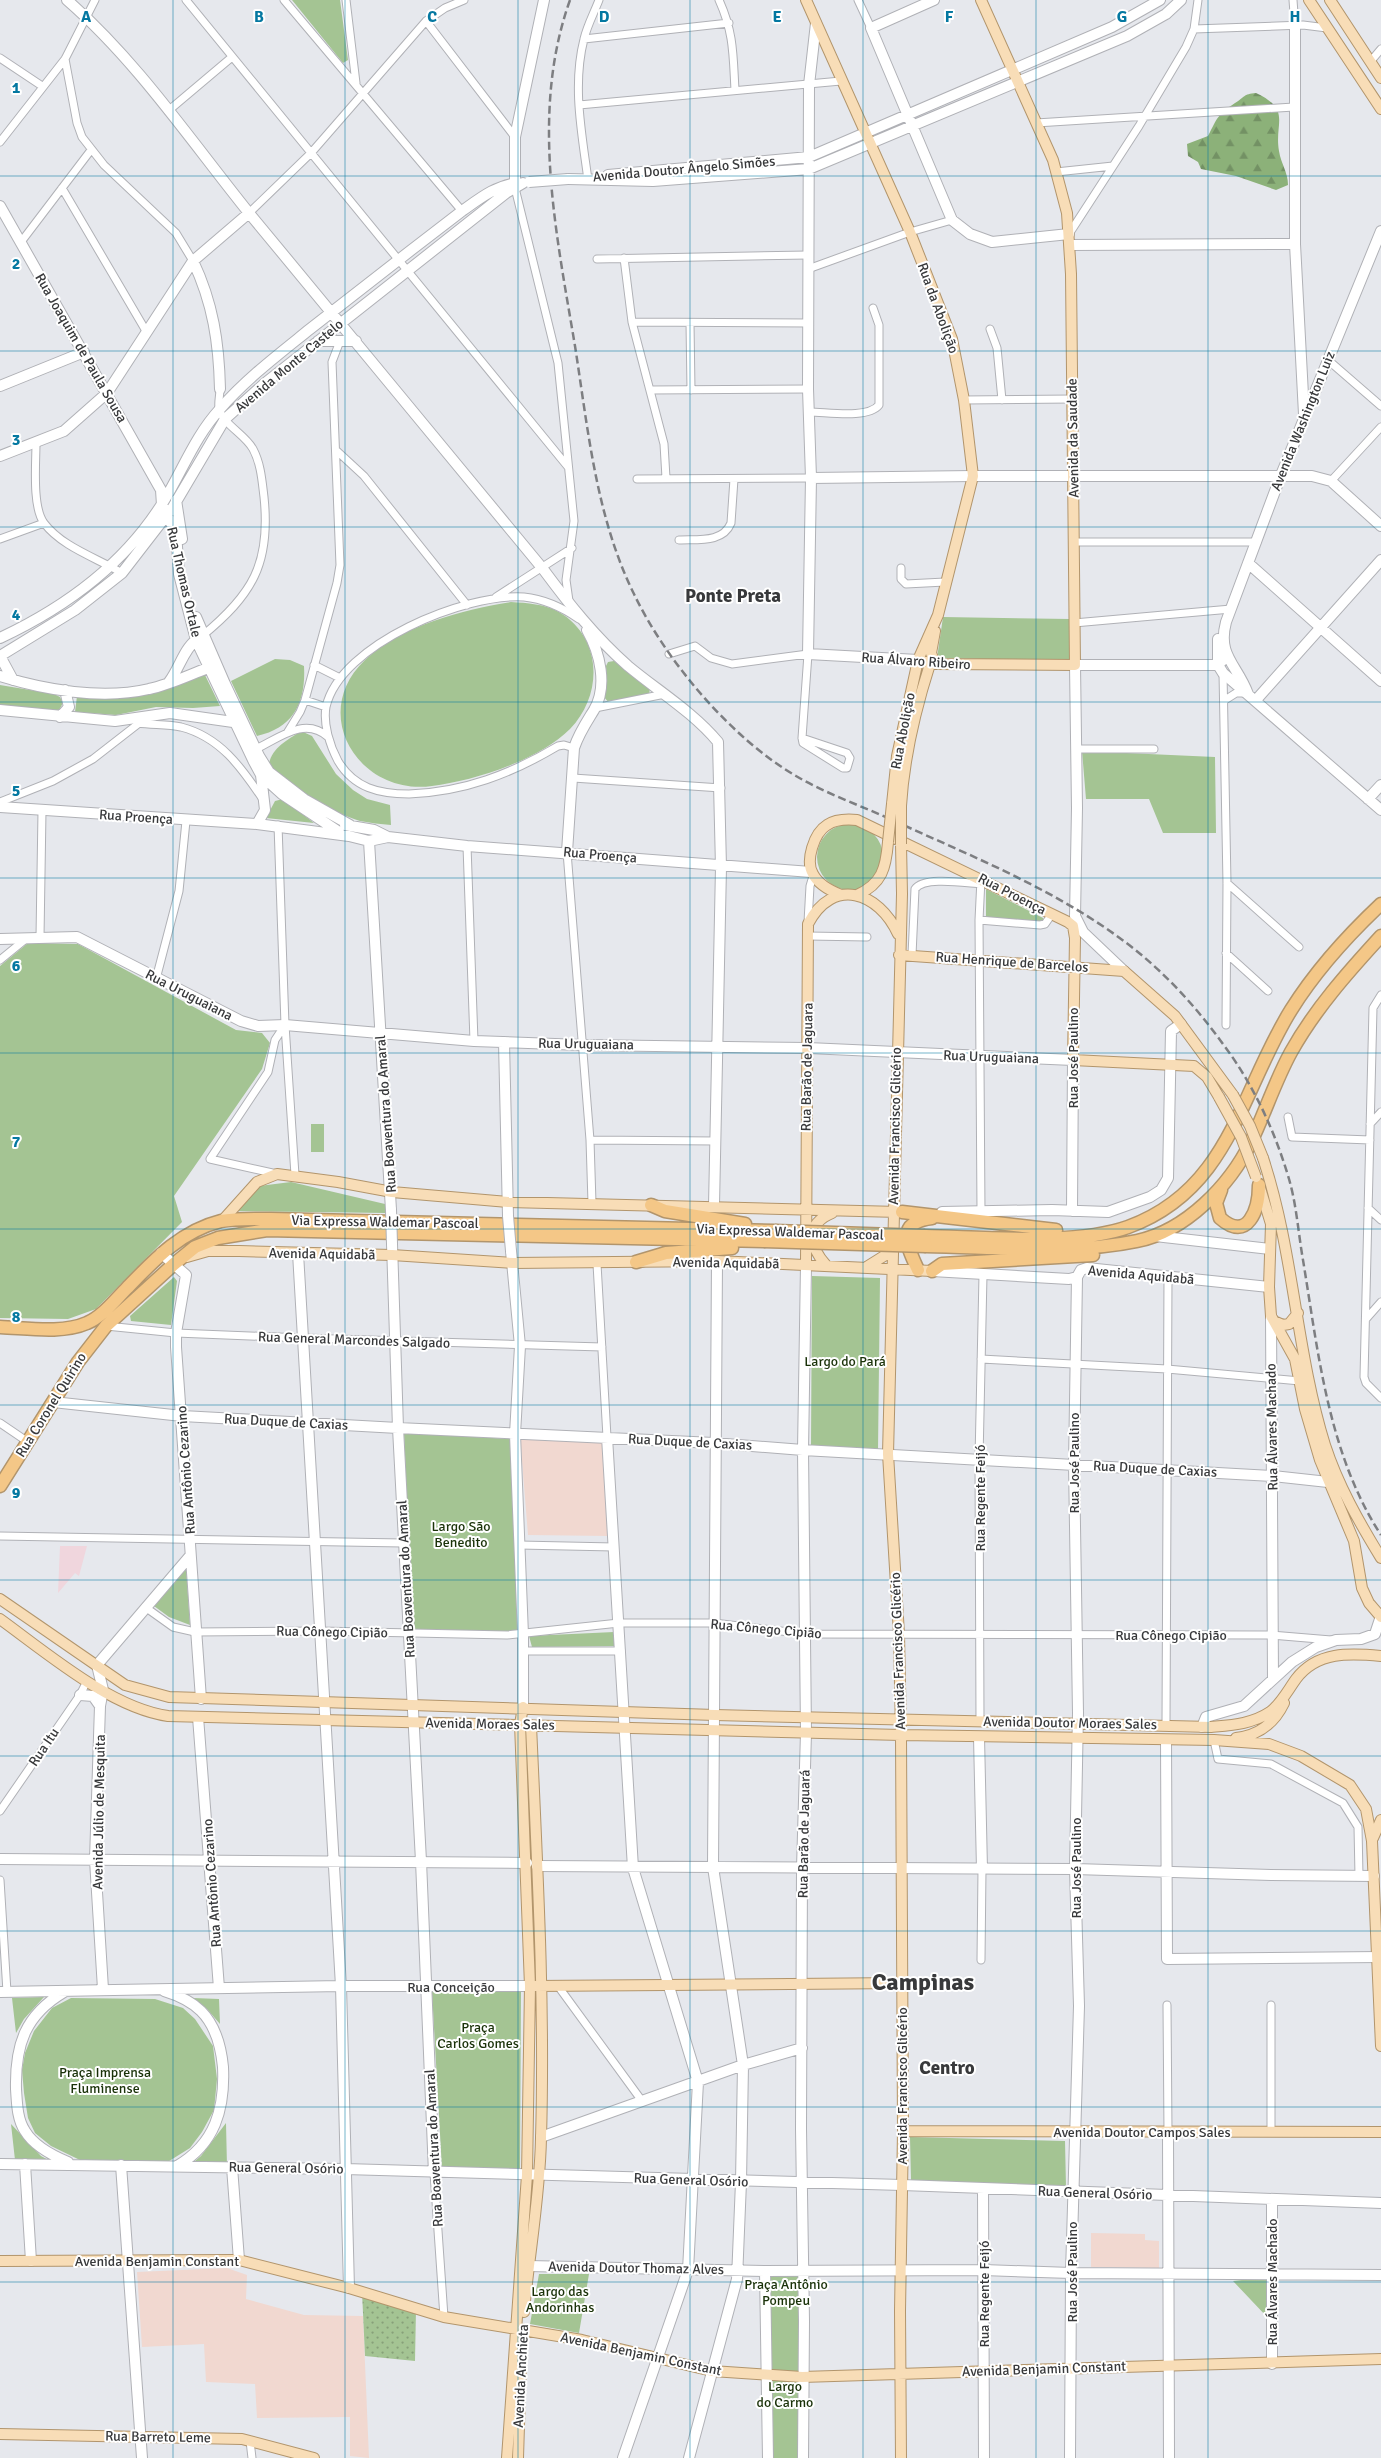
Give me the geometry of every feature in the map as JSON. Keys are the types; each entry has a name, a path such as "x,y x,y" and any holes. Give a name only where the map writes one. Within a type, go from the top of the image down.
{"highway":[{"name":"Via Expressa Waldemar Pascoal","path":"926,1241 1086,1236 1128,1227 1180,1198 1209,1168 1229,1136 1264,1057 1290,1011 1331,955 1381,904"},
{"name":"Via Expressa Waldemar Pascoal","path":"0,1328 69,1328 88,1323 161,1253 180,1239 201,1228 222,1221 271,1219 1084,1248 1138,1241 1155,1236 1178,1223 1204,1204 1226,1180 1250,1143 1301,1035 1352,967 1381,936"},
{"path":"1226,1180 1216,1203 1216,1212 1226,1224 1234,1226 1242,1226 1255,1215 1258,1205 1258,1181"},
{"path":"636,1262 666,1253 739,1247 765,1236 758,1226 665,1211 651,1205"},
{"path":"898,1212 1047,1230 1088,1230 1128,1227"},
{"path":"918,1270 908,1249 908,1234 916,1223 940,1218"},
{"name":"Via Expressa Waldemar Pascoal","path":"106,1326 177,1262 206,1241 267,1230 765,1236"},
{"path":"932,1271 942,1264 1102,1254 1117,1251 1138,1241"},
{"name":"Rua Coronel Quirino","path":"0,1486 87,1349 106,1326"}],"main road":[{"path":"67,0 85,17 168,111 249,213 543,569 583,622 596,647 600,664 601,684 595,708 579,733 574,748 567,852"},
{"path":"520,184 515,137 544,0"},
{"name":"Rua da Abolição","path":"806,0 864,134 910,232 952,339 964,400 973,476 938,615 918,660"},
{"path":"934,0 872,28 952,220 970,234 992,242 1069,234"},
{"name":"Avenida da Saudade","path":"981,0 1056,172 1067,213 1070,245 1074,476 1074,622 1077,749 1075,916 1079,927 1124,971"},
{"name":"Avenida Doutor Ângelo Simões","path":"580,179 809,157 1112,27 1141,13 1160,0"},
{"name":"Avenida Doutor Ângelo Simões","path":"580,179 653,181 808,169 1127,36 1166,14 1181,0"},
{"path":"1309,0 1381,109"},
{"path":"1330,0 1381,78"},
{"path":"808,654 811,478 808,389 809,83 816,23"},
{"path":"1295,26 1295,244 1304,418"},
{"name":"Avenida Monte Castelo","path":"0,638 57,608 110,566 142,532 162,505 165,491 219,409 264,367 332,313 462,211 489,193 520,184 580,179"},
{"name":"Avenida Monte Castelo","path":"0,656 76,610 122,573 168,516 225,420 264,384 406,270 520,184"},
{"name":"Rua Joaquim de Paula Sousa","path":"0,206 165,491"},
{"path":"0,456 64,432 107,393 193,261 249,213"},
{"name":"Avenida Washington Luiz","path":"1229,660 1223,637 1230,611 1281,475 1381,231"},
{"path":"1070,245 1295,244"},
{"path":"193,261 205,286 217,333 220,389"},
{"path":"318,341 356,341"},
{"path":"0,385 84,352"},
{"path":"811,478 1312,476 1331,481 1381,526"},
{"path":"165,491 177,502"},
{"name":"Rua Thomas Ortale","path":"177,502 184,576 208,668 233,722 261,775 327,825"},
{"name":"Rua Thomas Ortale","path":"162,505 176,533 179,574 200,638 269,772 289,789 350,824"},
{"path":"1252,697 1320,628 1381,560"},
{"path":"1248,563 1381,681"},
{"name":"Avenida Washington Luiz","path":"1221,669 1218,635 1230,611"},
{"path":"857,896 871,888 881,877 884,870 914,717 932,664 931,653 938,615"},
{"path":"583,622 628,666 665,694 718,742 721,788 721,866 714,1206"},
{"path":"169,682 181,665 187,648 200,638"},
{"name":"Rua Álvaro Ribeiro","path":"808,654 918,660 932,664 1221,669"},
{"path":"0,656 13,680"},
{"name":"Rua Abolição","path":"896,805 897,756 918,660"},
{"path":"1252,697 1229,660 1221,669 1252,697 1381,810"},
{"path":"0,676 37,687 65,690 138,692 208,668"},
{"path":"60,717 69,706 65,690"},
{"path":"0,710 114,721 138,721 170,712 233,722"},
{"path":"256,824 264,814 265,802 261,775"},
{"path":"1368,799 1381,785"},
{"path":"265,802 284,794"},
{"name":"Avenida Francisco Glicério","path":"896,805 901,844 896,1052 898,1212 891,1268 888,1454 901,1719 903,2131 899,2374 900,2458"},
{"name":"Rua Proença","path":"0,807 186,821 256,824 350,836 369,841 388,837 467,846 567,852 812,874 810,860 817,835 826,825 847,819 857,820 981,882 1052,914 1073,926 1075,938 1073,966"},
{"name":"Rua Proença","path":"276,826 350,824 374,830 388,837"},
{"name":"Rua Proença","path":"327,825 350,836"},
{"name":"Rua Boaventura do Amaral","path":"369,841 392,1192 394,1342 421,1861 434,2173"},
{"path":"812,874 826,887 841,895"},
{"path":"808,924 821,904 833,896 857,896 885,911 891,918 899,936"},
{"name":"Rua Barão de Jaguara","path":"806,1211 808,924"},
{"name":"Rua Uruguaiana","path":"0,939 77,938 241,1022 258,1026 285,1025 504,1042 808,1048 1194,1066"},
{"name":"Rua Henrique de Barcelos","path":"899,954 1124,971"},
{"name":"Rua José Paulino","path":"1072,1211 1073,966"},
{"path":"1124,971 1181,1024 1233,1094 1250,1126 1276,1196 1307,1372 1326,1446 1351,1508 1381,1558"},
{"path":"222,1221 257,1182 277,1174 392,1192 508,1202 714,1206 836,1212 1108,1212 1150,1197 1167,1184 1172,1029 1181,1024"},
{"path":"504,1042 508,1216 520,1346 515,1434 523,1635 523,1707"},
{"path":"1194,1066 1199,1059 1199,1047"},
{"name":"Rua Álvares Machado","path":"1194,1066 1207,1077 1241,1137 1258,1181 1271,1224 1269,1287 1273,1318 1270,1377 1273,1476 1271,1635 1273,1679"},
{"name":"Rua Barão de Jaguará","path":"802,2458 802,1868 806,1733 803,1450 806,1211"},
{"path":"826,1265 817,1255 813,1246 814,1226 818,1220 836,1212"},
{"path":"1155,1236 1270,1249"},
{"name":"Avenida Aquidabã","path":"177,1262 208,1251 392,1255 513,1263 597,1264 717,1261 891,1268 983,1275 1077,1277 1085,1268 1269,1287"},
{"path":"867,1267 892,1251"},
{"name":"Rua Antônio Cezarino","path":"161,1253 177,1262 186,1274 176,1333 200,1699"},
{"path":"298,1254 341,1986 349,2288"},
{"path":"689,2458 738,2270 744,2065 713,1867 717,1261"},
{"name":"Rua José Paulino","path":"1070,2458 1072,2192 1079,2006 1075,1869 1078,1738 1074,1464 1077,1277"},
{"path":"1273,1318 1283,1325 1290,1324 1298,1313"},
{"path":"1273,1318 1295,1359 1313,1437 1328,1482 1349,1525 1356,1550 1362,1588 1370,1603 1381,1616"},
{"name":"Rua Duque de Caxias","path":"53,1402 182,1416 715,1443 803,1450 1273,1476 1328,1482"},
{"path":"607,1437 633,1868 667,1986 698,2082 688,2270 623,2458"},
{"path":"0,1599 97,1665 190,1556"},
{"name":"Rua Cônego Cipião","path":"1336,1640 1370,1637 1376,1632 1381,1616"},
{"path":"0,1619 87,1681"},
{"path":"1202,1727 1206,1717 1244,1706 1292,1662 1308,1651 1336,1640"},
{"name":"Avenida Doutor Moraes Sales","path":"806,1717 1202,1727 1236,1725 1254,1721 1276,1707 1293,1684 1311,1665 1327,1656 1381,1656"},
{"name":"Avenida Júlio de Mesquita","path":"97,1665 103,1690 100,1706 95,1860 103,1989"},
{"name":"Avenida Moraes Sales","path":"97,1665 125,1684 148,1693 169,1697 806,1717"},
{"name":"Avenida Moraes Sales","path":"87,1681 127,1706 141,1711 168,1716 520,1724 901,1736"},
{"path":"1214,1740 1254,1734 1270,1724 1277,1717 1293,1684"},
{"path":"80,1694 93,1696 100,1706"},
{"name":"Avenida Anchieta","path":"507,2458 519,2330 527,2175 530,1986 527,1863 520,1724 523,1707"},
{"name":"Rua Antônio Cezarino","path":"198,1717 219,1988"},
{"name":"Avenida Anchieta","path":"518,2458 519,2330 540,2175 541,2137 541,1986 531,1725"},
{"name":"Avenida Doutor Moraes Sales","path":"901,1736 1214,1740 1269,1744 1283,1748 1333,1775 1356,1792 1366,1809 1372,1841 1381,2046"},
{"path":"979,1737 982,1869"},
{"path":"1166,1740 1167,1959 1378,1957"},
{"path":"1372,1841 1381,1820"},
{"path":"0,1859 527,1863"},
{"path":"537,1866 1075,1869 1374,1876"},
{"name":"Rua Conceição","path":"4,1992 157,1988 667,1986 902,1982"},
{"path":"157,1988 177,1995 202,2012 216,2033 222,2056 222,2106 216,2124 198,2151 176,2166"},
{"path":"65,1991 44,2005 26,2029 18,2051 16,2095 20,2121 30,2138 45,2151 73,2164"},
{"path":"541,2137 744,2065 802,2048"},
{"name":"Avenida Doutor Campos Sales","path":"903,2131 1381,2132"},
{"path":"1168,2132 1168,2458"},
{"name":"Rua General Osório","path":"0,2164 232,2167 902,2185 1381,2203"},
{"path":"25,2164 32,2261"},
{"path":"121,2165 142,2458"},
{"path":"232,2167 239,2260"},
{"name":"Rua Regente Feijó","path":"983,2189 984,2458"},
{"name":"Rua Álvares Machado","path":"1272,2199 1272,2364"},
{"name":"Avenida Benjamin Constant","path":"0,2261 239,2260 349,2288 444,2317 582,2340 712,2371 768,2375 802,2377 1168,2365 1272,2364 1381,2359"},
{"name":"Avenida Doutor Thomaz Alves","path":"528,2266 766,2271 900,2272 983,2270 1071,2273 1381,2275"},
{"path":"766,2271 768,2458"},
{"name":"Rua Barreto Leme","path":"0,2434 250,2441 314,2458"}],"street":[{"path":"0,142 65,59 95,0"},
{"path":"186,0 568,467"},
{"path":"284,0 364,92 462,211"},
{"path":"346,0 356,83"},
{"path":"249,213 311,153 426,21 445,8 464,0"},
{"path":"580,179 578,74 584,39 599,0"},
{"path":"719,0 729,23 735,90"},
{"path":"858,0 872,28"},
{"path":"1069,234 1145,115 1194,29 1198,0"},
{"path":"1293,0 1295,26"},
{"path":"426,21 515,137"},
{"path":"584,39 729,23"},
{"path":"1194,29 1308,25 1327,28"},
{"path":"1370,62 1381,49"},
{"path":"0,58 42,86"},
{"path":"168,111 232,58"},
{"path":"65,59 77,123 82,137 91,150 119,180 154,210 176,234 193,261"},
{"path":"579,105 841,81"},
{"path":"1036,123 1294,107"},
{"path":"21,242 91,150"},
{"path":"1056,172 1113,166"},
{"path":"520,184 558,363 574,521 572,548 566,580 569,603"},
{"path":"62,188 146,331"},
{"path":"808,268 910,232 952,220"},
{"path":"596,259 808,255"},
{"path":"624,258 632,322 664,444 666,478"},
{"path":"810,412 862,414 875,410 879,405 879,324 873,308"},
{"path":"632,322 809,323"},
{"path":"690,323 691,390"},
{"path":"990,329 997,348 1002,400"},
{"path":"287,733 305,700 337,583 340,565 332,362 340,341"},
{"path":"1328,360 1381,406"},
{"path":"200,638 243,596 252,584 259,570 265,540 264,504 257,459 246,437 225,420 219,409 220,389"},
{"path":"650,390 808,389"},
{"path":"964,400 1073,399"},
{"path":"1331,481 1381,427"},
{"path":"36,443 37,493 44,522 62,538 122,573"},
{"path":"337,451 364,476 467,605"},
{"path":"637,479 811,478"},
{"path":"679,540 717,537 728,530 731,523 734,479"},
{"path":"0,539 44,522"},
{"path":"1074,542 1257,542"},
{"path":"572,548 543,569 496,597 431,618 381,642 359,658 340,678 326,707 328,736 343,769 354,780 368,789 394,794 434,793 459,789 516,769 558,746 564,745 574,748"},
{"path":"902,568 901,579 906,584 945,582"},
{"path":"496,597 535,599 566,610 583,622"},
{"path":"1074,622 1230,611"},
{"name":"Rua Álvaro Ribeiro","path":"670,654 695,646 711,658 732,664 808,654"},
{"path":"802,738 847,753 850,758 848,768 844,769 808,747 802,738 808,654"},
{"path":"314,665 340,678"},
{"path":"1221,669 1225,700 1226,1024"},
{"path":"1225,700 1236,693 1252,697"},
{"path":"595,708 665,694"},
{"path":"305,700 326,707"},
{"path":"0,802 53,781 93,760 138,721 180,727 211,740 243,769 265,802"},
{"path":"244,744 256,749 287,733 308,727 317,729 328,736"},
{"path":"1077,749 1154,749"},
{"path":"573,778 721,788"},
{"path":"40,937 42,811"},
{"path":"156,979 179,891 186,821"},
{"path":"276,826 285,1025 295,1176"},
{"path":"467,846 474,1040"},
{"path":"567,852 590,1140 592,1203"},
{"path":"808,924 812,874"},
{"name":"Rua Proença","path":"912,955 915,888 917,885 926,881 981,882"},
{"path":"981,882 979,920 981,1211"},
{"path":"1227,883 1298,947"},
{"name":"Rua Proença","path":"979,920 1040,925 1045,924 1052,914"},
{"path":"808,936 867,937"},
{"path":"0,960 27,938"},
{"path":"1226,953 1268,991"},
{"path":"1381,995 1373,1008 1364,1377 1370,1388 1381,1398"},
{"path":"1373,1008 1381,1015"},
{"path":"277,1174 210,1159 268,1072 275,1040 285,1025"},
{"path":"1370,1124 1381,1112"},
{"path":"1288,1117 1292,1137 1370,1140"},
{"path":"590,1140 716,1141"},
{"path":"1368,1208 1381,1220"},
{"path":"597,1264 607,1437"},
{"name":"Rua Regente Feijó","path":"980,1721 979,1459 983,1275"},
{"path":"1166,1725 1168,1276"},
{"path":"1366,1319 1381,1302"},
{"name":"Rua General Marcondes Salgado","path":"106,1326 176,1333 394,1342 602,1347"},
{"path":"980,1359 1168,1369 1300,1381"},
{"path":"0,1423 28,1442"},
{"path":"0,1536 404,1543"},
{"path":"519,1545 614,1547"},
{"name":"Rua Cônego Cipião","path":"145,1607 173,1628 195,1632 320,1631 523,1635 619,1623 714,1623 806,1634 1271,1635 1336,1640"},
{"path":"523,1651 620,1651"},
{"name":"Rua Itu","path":"1,1807 80,1694 87,1681"},
{"path":"1214,1740 1218,1758 1271,1764 1343,1803 1358,1830 1359,1876"},
{"path":"981,1960 982,1869"},
{"path":"0,1880 4,1992"},
{"path":"558,1986 642,2101"},
{"path":"1167,2005 1168,2132"},
{"path":"1271,2005 1272,2132"},
{"name":"Rua Boaventura do Amaral","path":"434,2173 444,2317"},
{"path":"250,2441 252,2458"}],"shaded area":[{"path":"520,1436 605,1439 609,1536 528,1535"},
{"path":"60,1546 87,1546 79,1576 75,1573 58,1593"},
{"path":"1091,2233 1145,2234 1145,2240 1159,2241 1159,2268 1091,2267"},
{"path":"227,2268 247,2275 246,2299 304,2315 363,2316 369,2458 350,2456 350,2417 257,2418 255,2384 206,2382 204,2344 142,2347 137,2272"}],"green space":[{"path":"292,0 340,0 348,60 343,63"},
{"path":"1256,93 1267,99 1278,111 1279,151 1288,185 1276,190 1236,176 1201,169 1198,162 1188,156 1187,144 1208,136 1221,114 1246,95"},
{"path":"511,602 536,604 559,612 573,623 584,636 591,651 593,684 581,715 570,729 541,750 505,767 467,779 432,786 406,786 383,778 364,765 350,747 342,726 341,704 349,681 365,660 397,637 415,628 453,615"},
{"path":"943,617 1070,619 1069,661 937,658"},
{"path":"275,659 290,660 304,666 303,691 300,702 289,720 270,732 257,736 231,681"},
{"path":"614,661 650,688 649,695 610,704 604,697 607,685 606,666 608,662"},
{"path":"204,673 220,706 193,708 156,707 116,715 75,712 77,696 122,697"},
{"path":"0,685 54,694 60,697 63,703 58,712 0,707"},
{"path":"301,731 312,736 336,774 353,790 367,799 390,805 391,825 360,821 323,805 288,782 269,764 277,748"},
{"path":"1082,751 1215,757 1216,833 1163,833 1149,799 1086,799"},
{"path":"283,799 314,823 266,818 275,801"},
{"path":"856,824 874,833 881,844 883,857 881,870 874,881 863,888 844,890 826,881 819,870 817,851 826,833 837,826"},
{"path":"986,889 1043,918 1044,923 986,918"},
{"path":"28,943 78,944 236,1030 262,1033 270,1043 262,1069 174,1196 182,1222 96,1309 68,1319 0,1318 0,966"},
{"path":"311,1124 324,1124 324,1152 311,1152"},
{"path":"291,1182 385,1204 386,1213 236,1211 259,1186"},
{"name":"Largo do Pará","path":"812,1276 880,1278 878,1450 811,1445"},
{"path":"174,1277 177,1281 171,1325 131,1321 130,1316"},
{"name":"Largo São Benedito","path":"404,1433 510,1439 519,1632 413,1629"},
{"path":"186,1567 190,1625 169,1617 154,1606"},
{"path":"614,1632 616,1646 532,1647 529,1636"},
{"name":"Praça Carlos Gomes","path":"521,1991 520,2172 442,2169 432,1992"},
{"path":"44,1997 24,2019 16,2033 12,1998"},
{"name":"Praça Imprensa Fluminense","path":"71,1998 155,1999 183,2008 195,2019 213,2046 217,2079 214,2110 202,2132 190,2148 166,2163 82,2161 51,2146 35,2133 28,2118 24,2093 22,2070 25,2053 34,2031 52,2008"},
{"path":"193,1998 219,1999 220,2024 207,2009"},
{"path":"226,2123 227,2167 190,2165 201,2156"},
{"path":"11,2124 41,2156 54,2163 15,2160"},
{"path":"910,2137 1065,2141 1066,2187 911,2180"},
{"path":"766,2272 805,2272 802,2458 769,2458"},
{"name":"Largo das Andorinhas","path":"539,2274 589,2274 579,2333 530,2324"},
{"path":"1269,2277 1268,2318 1233,2281"},
{"path":"362,2292 416,2309 415,2361 365,2356"}],"railway":[{"path":"570,0 558,42 551,85 550,172 555,216 589,441 602,504 621,565 647,619 682,671 703,696 748,741 772,760 819,788 984,861 1076,909 1146,958 1170,981 1203,1018 1244,1075 1262,1108 1277,1143 1293,1197 1320,1363 1336,1435 1363,1503 1381,1535"}],"district":[{"name":"Ponte Preta","path":"733,596"},
{"name":"Campinas","path":"923,1982"},
{"name":"Centro","path":"947,2068"}],"park label":[{"name":"Praça Antônio Pompeu","path":"786,2292"},
{"name":"Largo do Carmo","path":"785,2394"}]}
